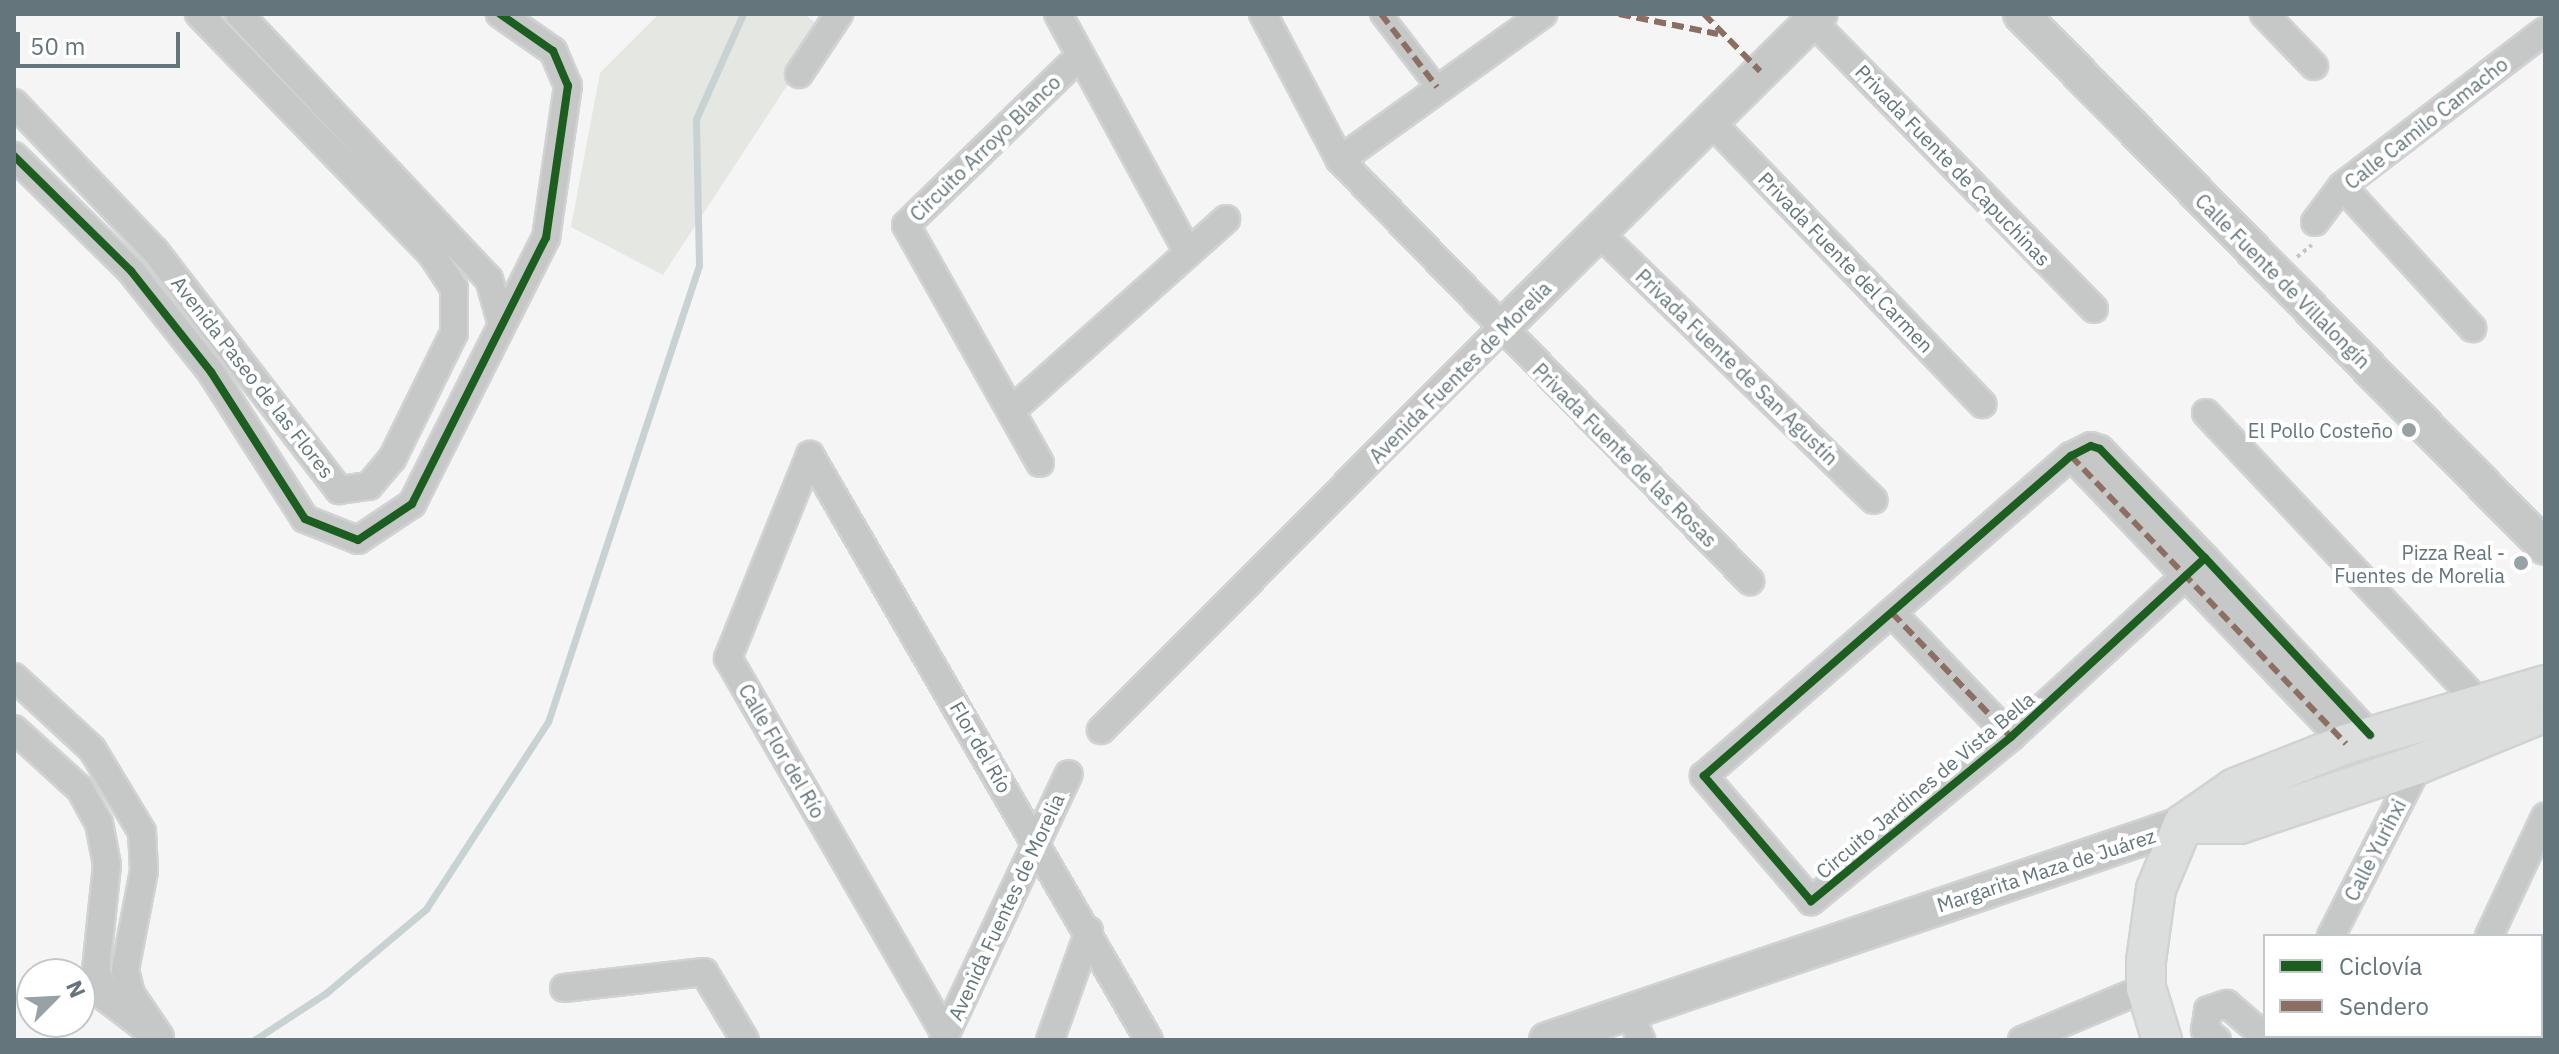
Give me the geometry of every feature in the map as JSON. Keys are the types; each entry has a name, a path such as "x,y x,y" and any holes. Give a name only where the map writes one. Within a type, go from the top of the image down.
{"main road":[{"path":"2162,1040 2146,988 2156,889 2183,824 2235,788 2358,740 2477,701 2545,685"},
{"name":"Margarita Maza de Juárez","path":"2183,824 2240,824 2419,764 2545,712"}],"street":[{"path":"199,14 431,253 454,288 456,316 392,459 369,486 380,527"},
{"path":"239,14 489,279 501,321"},
{"path":"339,490 330,515 335,536 358,540 412,504 431,473 501,321 539,258 568,86 553,51 500,14"},
{"path":"799,74 839,14"},
{"name":"Circuito Arroyo Blanco","path":"1058,14 1187,251"},
{"name":"Privada Fuente de las Rosas","path":"1263,14 1340,160 1501,329 1750,581"},
{"path":"1381,14 1437,87"},
{"path":"1340,160 1437,87 1543,14"},
{"name":"Calle Fuente de Villalongín","path":"2021,14 2545,547"},
{"path":"2264,14 2314,66"},
{"name":"Avenida Fuentes de Morelia","path":"1101,730 1815,18"},
{"name":"Privada Fuente de Capuchinas","path":"1815,18 2094,309"},
{"name":"Calle Camilo Camacho","path":"2315,222 2342,186 2545,31"},
{"name":"Circuito Arroyo Blanco","path":"1040,463 906,225 1080,56"},
{"name":"Avenida Paseo de las Flores","path":"14,103 155,251 339,490 369,486"},
{"name":"Privada Fuente del Carmen","path":"1710,121 1982,404"},
{"name":"Avenida Paseo de las Flores","path":"14,156 131,271 211,372 305,519 335,536"},
{"path":"2342,186 2472,328"},
{"path":"1012,410 1226,219"},
{"name":"Privada Fuente de San Agustín","path":"1599,233 1874,500"},
{"path":"454,288 465,279 489,279 539,258"},
{"path":"456,316 471,326 501,321"},
{"path":"2206,413 2477,701"},
{"path":"2100,449 2205,558 2358,740 2186,578 2071,456 2100,449"},
{"name":"Flor del Río","path":"810,455 1089,931 1149,1040"},
{"name":"Calle Flor del Río","path":"810,455 728,658 944,1037"},
{"name":"Circuito Jardines de Vista Bella","path":"2071,456 1704,776 1811,901 2011,737 2205,558"},
{"path":"1892,613 2011,737"},
{"path":"14,677 92,749 142,832 144,871 125,970 131,994 163,1039"},
{"path":"14,729 80,789 99,823 107,865 96,970 107,999 163,1039"},
{"name":"Calle Yurihxi","path":"2332,934 2419,764"},
{"name":"Avenida Fuentes de Morelia","path":"944,1037 1069,774"},
{"path":"2490,934 2545,817"},
{"name":"Margarita Maza de Juárez","path":"1547,1040 1634,1024 2183,824"},
{"path":"1050,1040 1089,931"},
{"path":"564,988 704,972 745,1040"},
{"path":"2022,1040 2146,988"},
{"path":"2217,1040 2205,1030 2208,1010 2227,1004 2263,1035"}],"path":[{"path":"2276,274 2313,245 2315,222"}],"shaded area":[{"path":"659,14 804,14 824,29 663,275 571,227 600,73"}],"waterway":[{"path":"254,1040 326,993 426,909 548,722 699,265 696,119 743,14"}],"marked path":[{"path":"1381,14 1437,87"},
{"path":"1619,14 1718,34"},
{"path":"1704,14 1760,71"},
{"path":"2071,456 2346,744"},
{"path":"1892,613 2011,737"}],"cycle path":[{"path":"14,156 131,271 211,372 305,519 358,540 412,504 546,238 568,86 553,51 500,14"},
{"path":"2205,558 2011,737 1811,901 1704,776 2071,456 2091,446 2100,449 2205,558 2370,735"}],"place":[{"name":"El Pollo Costeño","path":"2409,430"},
{"name":"Pizza Real - Fuentes de Morelia","path":"2521,563"}]}
